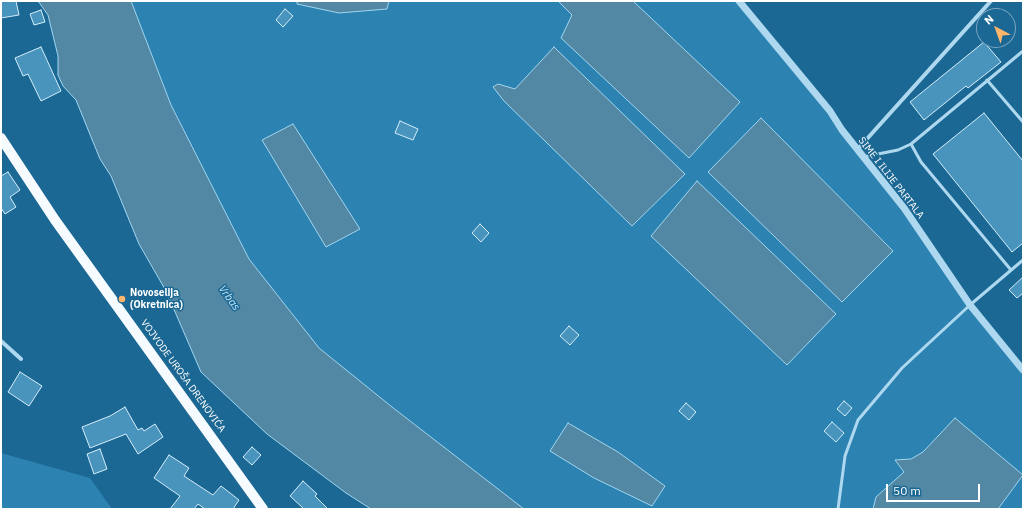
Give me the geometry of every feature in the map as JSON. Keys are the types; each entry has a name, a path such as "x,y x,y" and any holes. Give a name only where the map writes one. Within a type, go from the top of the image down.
{"main road":[{"name":"VOJVODE UROŠA DRENOVIĆA","path":"1,138 55,220 264,509"}],"street":[{"name":"SIME I ILIJE PARTALA","path":"739,1 812,88 857,150 904,208 970,305 1023,370"},
{"path":"857,150 991,1"},
{"path":"1,341 21,359"}],"lane":[{"path":"863,157 898,150 911,144 1023,51"},
{"path":"987,80 1023,122"},
{"path":"911,144 921,162 1011,270"},
{"path":"838,509 845,456 858,420 902,368 970,305 1023,260"}],"shaded area":[{"path":"131,1 739,1 857,150 970,305 1023,370 1023,509 524,509 392,407 319,348 249,259 171,105"},
{"path":"1,453 90,478 112,509 1,509"}],"water":[{"name":"Vrbas","path":"38,1 131,1 171,105 249,259 319,348 392,407 524,509 371,509 346,493 267,434 201,372 166,291 139,244 111,176 100,159 76,100 63,86 58,75 58,56 48,15"},
{"path":"297,1 389,1 387,9 339,13 297,4"},
{"path":"558,1 633,1 740,102 689,158 561,38 572,15"},
{"path":"554,47 685,174 632,226 504,101 493,87 498,84 515,89"},
{"path":"761,118 893,251 842,302 708,172"},
{"path":"293,124 360,229 326,247 262,140"},
{"path":"697,181 836,314 787,365 651,236"},
{"path":"955,418 1023,475 998,509 873,509 876,497 904,472 895,460 911,459 923,452"},
{"path":"568,423 618,452 665,486 652,506 594,478 550,451"}],"building":[{"path":"1,1 16,1 19,15 1,18"},
{"path":"285,9 293,16 283,27 276,20"},
{"path":"41,10 45,22 34,25 30,14"},
{"path":"41,47 61,91 41,101 28,74 23,76 15,58"},
{"path":"977,48 989,48 1001,62 968,88 966,86 924,120 910,102"},
{"path":"984,113 1023,161 1023,243 1012,252 933,154"},
{"path":"400,121 418,129 413,140 395,133"},
{"path":"8,172 20,190 10,197 16,207 5,214 1,208 1,176"},
{"path":"480,224 489,233 481,242 472,233"},
{"path":"1023,277 1023,293 1017,298 1009,290"},
{"path":"569,326 579,335 570,345 560,336"},
{"path":"20,372 42,386 29,406 8,392"},
{"path":"844,401 852,408 845,416 837,409"},
{"path":"686,403 696,412 689,420 679,411"},
{"path":"125,407 138,430 142,428 144,431 155,424 163,437 138,454 126,434 90,448 82,427 110,416"},
{"path":"832,422 844,433 836,442 824,431"},
{"path":"252,447 261,455 252,465 243,457"},
{"path":"100,449 107,469 94,474 87,454"},
{"path":"169,455 189,468 184,476 213,495 221,486 239,500 233,509 205,509 198,504 194,509 170,509 180,496 154,478"},
{"path":"303,481 317,494 315,496 328,509 304,509 290,496"}],"place":[{"name":"Novoselija (Okretnica)","path":"122,299"}]}
